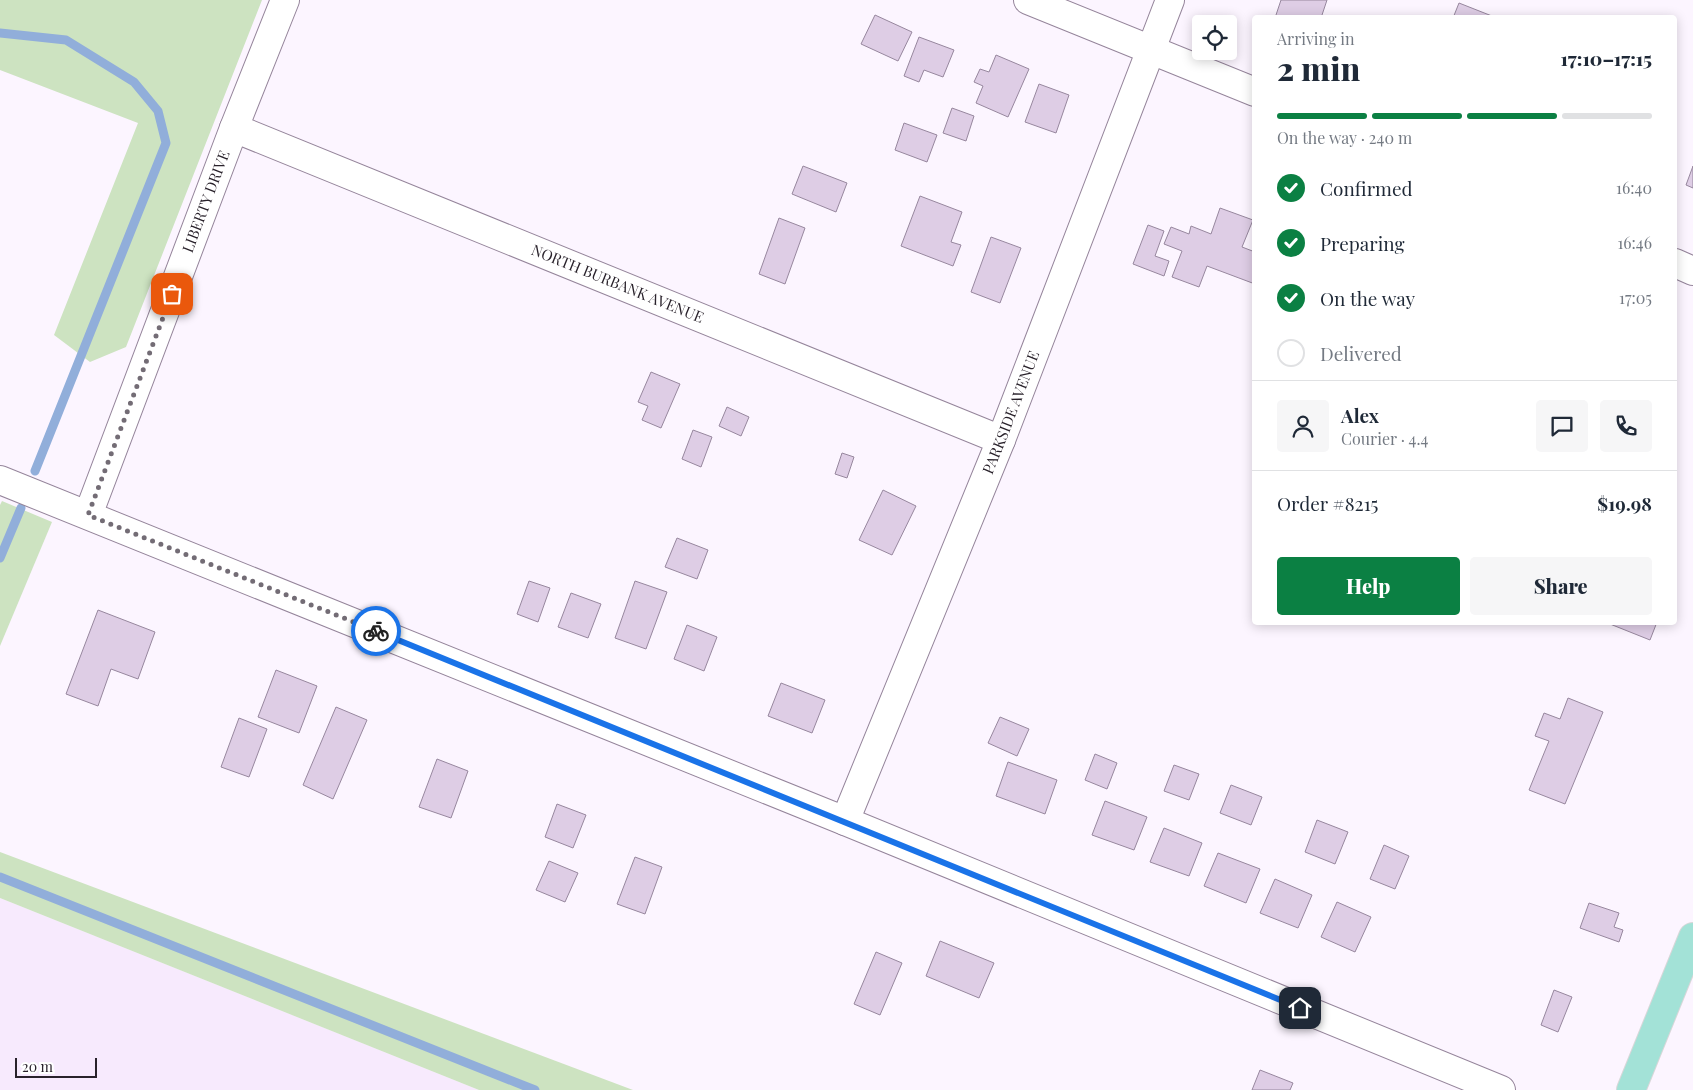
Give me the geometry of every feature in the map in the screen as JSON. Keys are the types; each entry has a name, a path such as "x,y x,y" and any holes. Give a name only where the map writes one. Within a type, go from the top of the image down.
{"main road":[{"path":"1631,1090 1693,937"}],"street":[{"name":"LIBERTY DRIVE","path":"88,515 284,0"},
{"path":"1028,0 1252,91"},
{"name":"PARKSIDE AVENUE","path":"845,821 1001,440 1170,0"},
{"name":"NORTH BURBANK AVENUE","path":"234,128 1001,440"},
{"path":"1677,264 1693,271"},
{"path":"0,480 845,821 1501,1090"}],"shaded area":[{"path":"0,898 479,1090 0,1090"}],"green space":[{"path":"0,0 262,0 126,347 90,362 54,335 138,123 0,70"},
{"path":"2,501 52,522 0,646 0,505"},
{"path":"0,852 633,1090 479,1090 0,898"}],"building":[{"path":"1281,0 1327,0 1322,15 1276,15"},
{"path":"1459,3 1489,15 1454,15"},
{"path":"875,15 912,32 898,61 861,44"},
{"path":"919,37 954,50 943,77 924,70 919,82 904,76"},
{"path":"996,55 1029,69 1008,117 976,103 983,86 974,82 980,69 989,72"},
{"path":"1039,84 1069,95 1056,133 1025,122"},
{"path":"952,108 974,116 966,141 943,133"},
{"path":"904,123 937,135 927,162 895,150"},
{"path":"803,166 847,183 836,212 792,194"},
{"path":"1693,166 1693,188 1686,185"},
{"path":"920,196 962,212 951,242 961,245 953,266 901,246"},
{"path":"1220,208 1252,220 1242,247 1252,251 1252,283 1207,266 1199,287 1172,277 1182,251 1164,244 1171,227 1189,234 1191,226 1211,234"},
{"path":"779,218 805,228 785,284 759,274"},
{"path":"1148,225 1164,231 1155,256 1169,261 1164,276 1133,264"},
{"path":"991,237 1021,248 1000,303 971,292"},
{"path":"651,372 680,384 661,428 642,420 648,406 638,402"},
{"path":"727,407 749,417 741,436 719,426"},
{"path":"693,430 712,437 701,467 682,459"},
{"path":"842,453 854,457 847,478 835,474"},
{"path":"883,490 916,506 892,555 859,540"},
{"path":"677,538 708,550 697,579 665,567"},
{"path":"529,581 550,588 538,622 517,614"},
{"path":"635,581 667,592 646,649 615,638"},
{"path":"571,593 601,604 588,638 558,627"},
{"path":"98,610 155,632 138,679 111,669 98,706 66,694"},
{"path":"687,625 717,637 704,671 674,659"},
{"path":"1612,625 1656,625 1650,640"},
{"path":"276,670 317,686 299,733 258,717"},
{"path":"781,683 825,700 812,733 768,716"},
{"path":"1568,698 1603,712 1565,804 1529,790 1549,741 1535,736 1544,713 1560,719"},
{"path":"336,707 367,720 333,799 303,785"},
{"path":"1000,717 1029,729 1017,756 988,743"},
{"path":"239,718 267,729 249,777 221,767"},
{"path":"1095,754 1117,763 1107,789 1085,780"},
{"path":"437,759 468,771 451,818 419,807"},
{"path":"1008,762 1057,780 1045,814 996,796"},
{"path":"1174,765 1199,774 1189,800 1164,791"},
{"path":"1231,785 1262,797 1251,825 1220,813"},
{"path":"1105,801 1147,817 1134,850 1092,835"},
{"path":"557,804 586,815 573,848 545,837"},
{"path":"1317,820 1348,832 1335,864 1305,852"},
{"path":"1164,828 1202,843 1189,876 1150,862"},
{"path":"1384,845 1409,856 1395,889 1370,879"},
{"path":"1218,853 1260,869 1246,903 1204,886"},
{"path":"635,857 662,867 645,914 617,904"},
{"path":"549,861 578,873 565,902 536,890"},
{"path":"1275,879 1312,895 1298,928 1260,913"},
{"path":"1337,902 1371,917 1355,952 1321,937"},
{"path":"1589,903 1619,913 1614,927 1623,930 1619,942 1580,928"},
{"path":"940,941 994,963 979,998 926,976"},
{"path":"876,952 902,963 880,1015 854,1004"},
{"path":"1554,990 1572,997 1558,1032 1541,1025"},
{"path":"1260,1070 1293,1083 1290,1090 1252,1090"}],"waterway":[{"path":"0,33 66,40 134,82 158,111 166,143 35,471"},
{"path":"0,558 21,508"},
{"path":"0,877 535,1090"}],"way so far":[{"path":"172,294 88,515 376,631"}],"route":[{"path":"376,631 1300,1008"}]}
